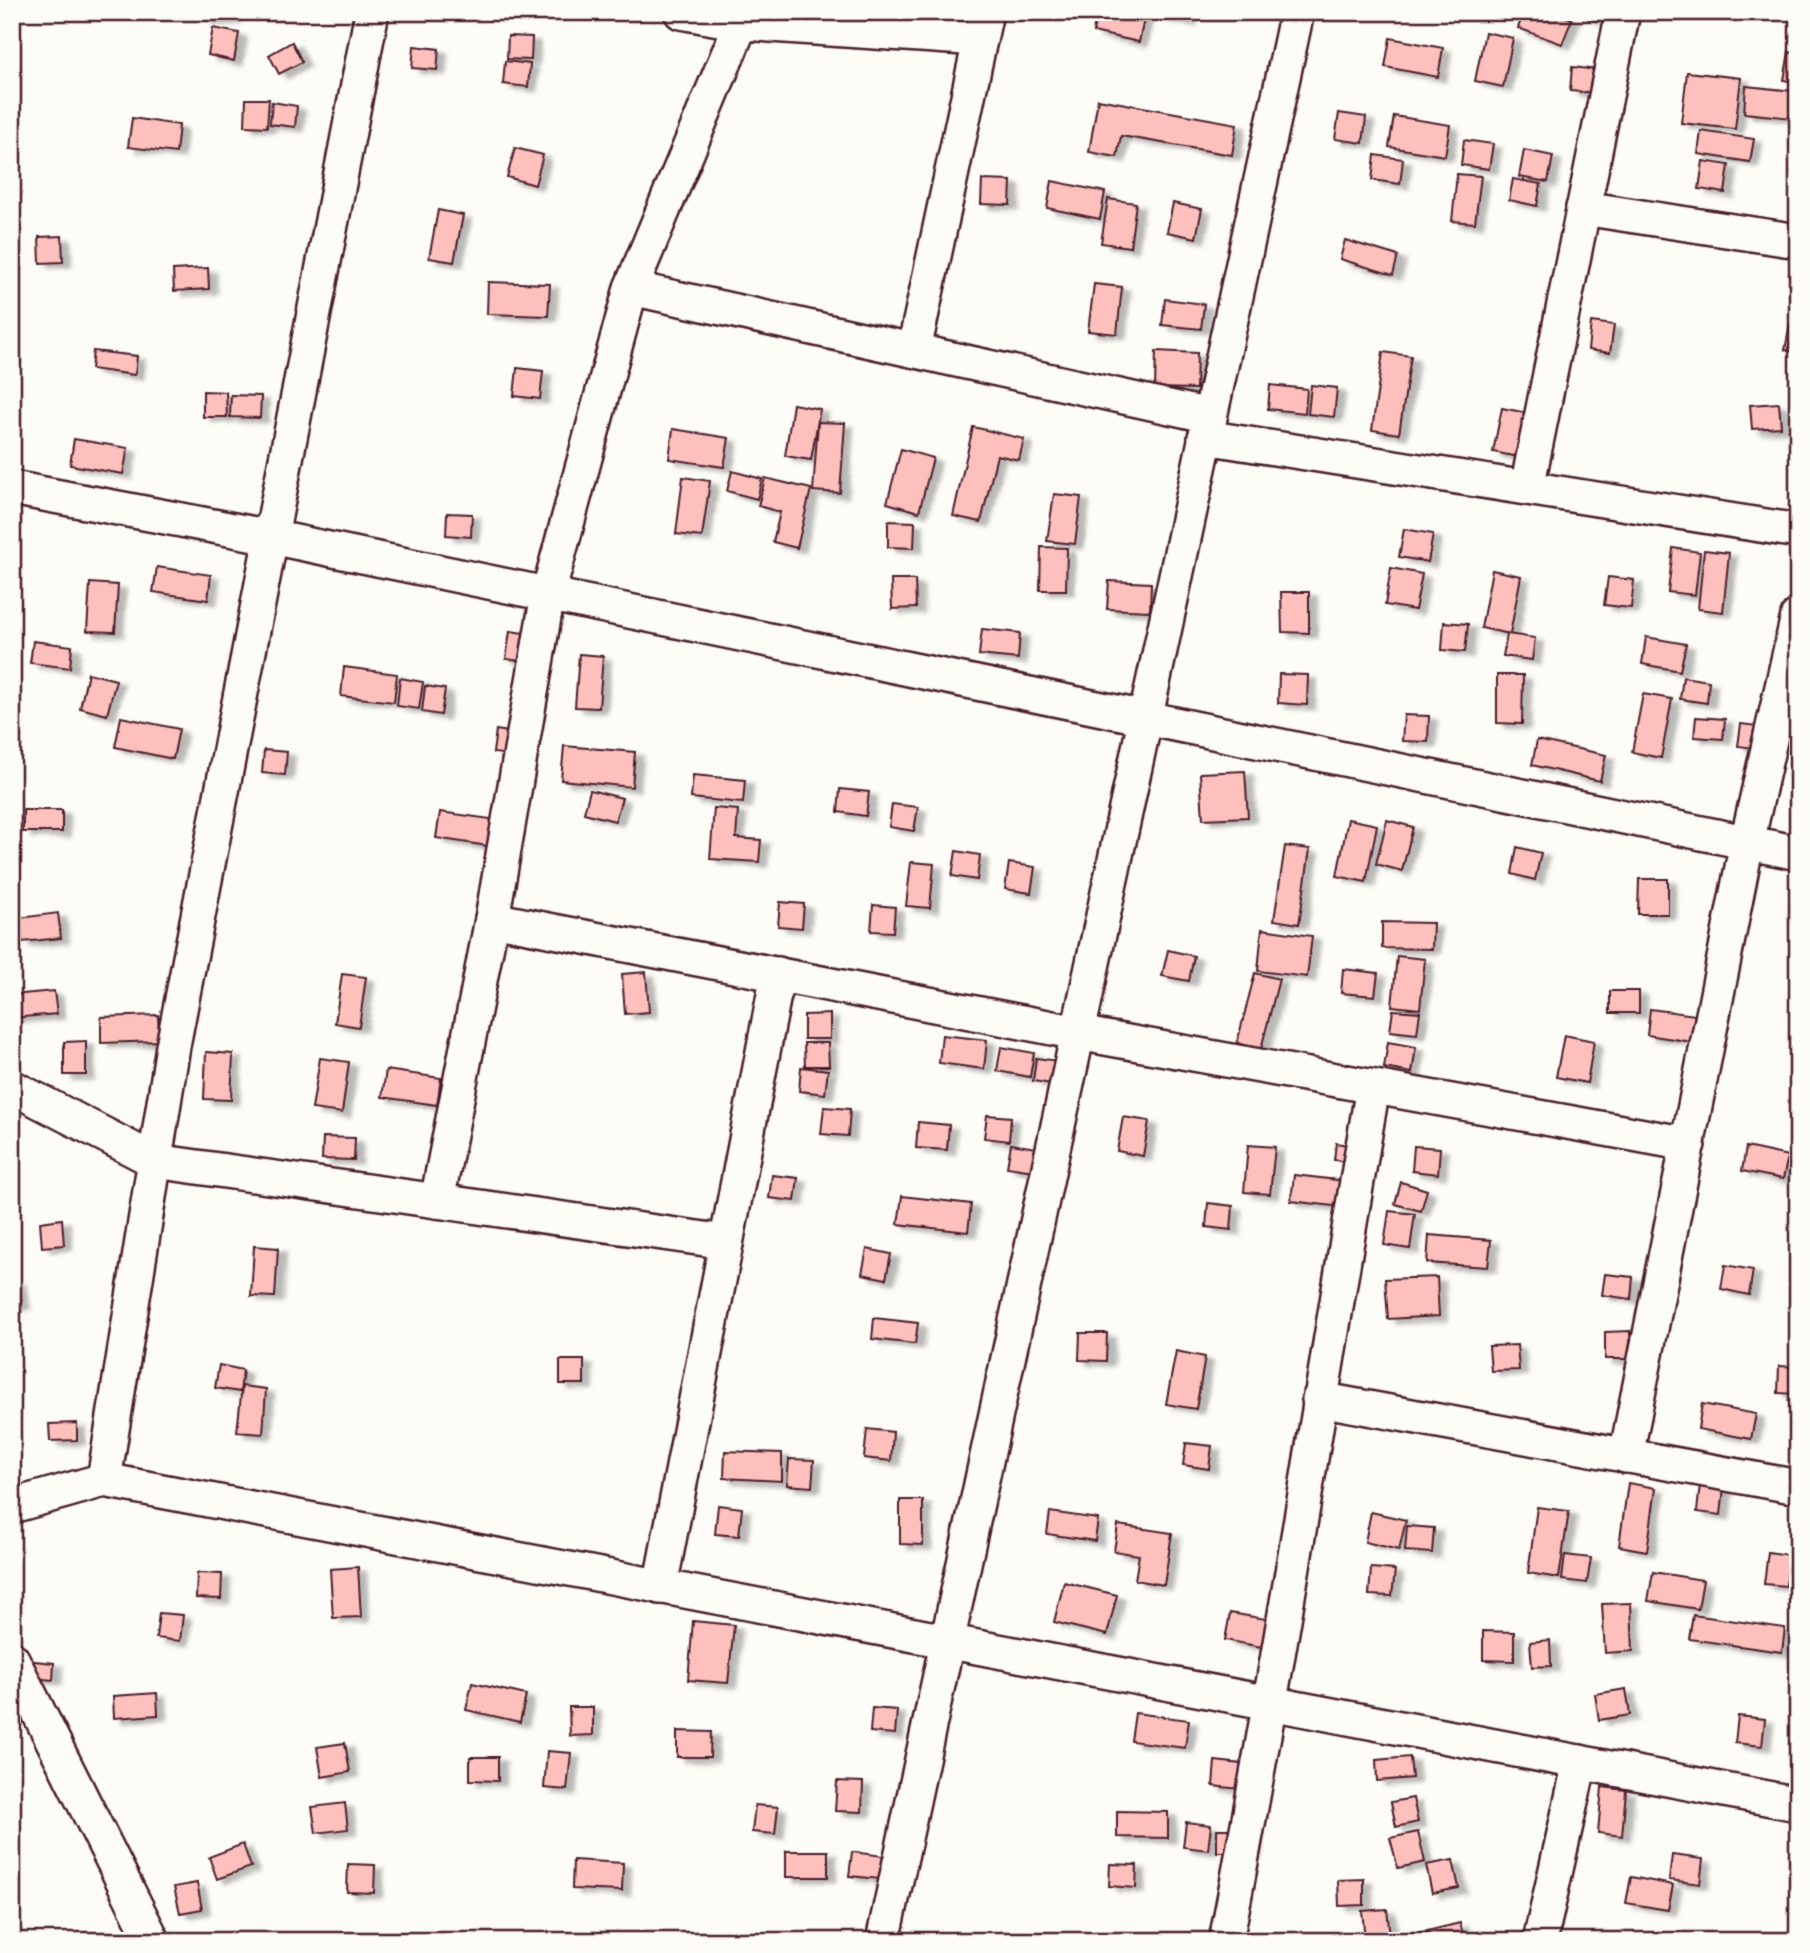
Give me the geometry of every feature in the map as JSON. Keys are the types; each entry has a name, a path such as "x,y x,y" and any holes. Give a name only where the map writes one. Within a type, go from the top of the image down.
{"street":[{"path":"104,1480 173,1046 372,12"},
{"path":"681,12 741,23 983,26 914,350"},
{"path":"883,1941 1297,12"},
{"path":"1527,488 1623,12"},
{"path":"437,1201 492,919 548,594 631,288 741,23"},
{"path":"1583,208 1798,241"},
{"path":"631,288 914,350 1208,427 1527,488 1798,531"},
{"path":"12,488 271,537 1798,852"},
{"path":"1626,1456 1747,842 1798,616"},
{"path":"492,919 1078,1032 1688,1144"},
{"path":"660,1587 778,974"},
{"path":"12,1087 155,1161 726,1241"},
{"path":"1226,1941 1272,1703 1319,1399 1373,1087"},
{"path":"1319,1399 1798,1487"},
{"path":"12,1506 104,1480 1798,1804"},
{"path":"12,1659 153,1941"},
{"path":"1539,1941 1580,1762"}],"building":[{"path":"205,12 231,12 231,19 205,20"},
{"path":"941,12 969,12 966,35 938,31"},
{"path":"1097,12 1145,15 1139,42 1093,32"},
{"path":"1158,12 1189,12 1188,21 1158,16"},
{"path":"1524,12 1553,12 1572,19 1562,44 1518,28"},
{"path":"1588,12 1615,12 1615,19 1588,19"},
{"path":"213,28 239,33 234,61 208,55"},
{"path":"1485,32 1513,38 1503,87 1475,81"},
{"path":"508,36 532,37 531,60 507,59"},
{"path":"1390,38 1443,48 1438,77 1385,67"},
{"path":"292,42 302,62 279,74 269,55"},
{"path":"414,46 439,49 437,70 412,68"},
{"path":"1789,52 1798,54 1798,83 1784,80"},
{"path":"505,61 530,64 528,87 503,84"},
{"path":"1572,67 1597,70 1595,93 1570,91"},
{"path":"1687,72 1741,78 1735,129 1681,123"},
{"path":"1746,86 1794,91 1792,118 1744,113"},
{"path":"246,99 269,99 267,127 245,126"},
{"path":"1098,99 1237,124 1232,155 1121,136 1117,157 1089,152"},
{"path":"272,102 297,106 295,127 270,124"},
{"path":"1339,113 1366,117 1363,143 1335,139"},
{"path":"1394,116 1450,125 1445,156 1389,147"},
{"path":"132,118 179,125 176,153 128,147"},
{"path":"1701,131 1754,139 1750,162 1698,154"},
{"path":"1464,140 1493,144 1489,169 1461,165"},
{"path":"1798,144 1798,173 1792,172"},
{"path":"515,148 543,155 535,185 507,177"},
{"path":"1524,150 1553,156 1548,182 1519,177"},
{"path":"1375,155 1403,159 1400,184 1372,180"},
{"path":"1703,161 1729,165 1725,193 1699,189"},
{"path":"1457,174 1481,176 1475,223 1452,221"},
{"path":"1513,179 1541,184 1537,206 1509,200"},
{"path":"982,180 1011,181 1010,205 981,204"},
{"path":"1052,181 1105,192 1100,219 1047,208"},
{"path":"1108,199 1136,203 1130,247 1101,243"},
{"path":"1173,203 1202,209 1196,238 1167,232"},
{"path":"438,210 463,215 454,262 429,258"},
{"path":"62,236 63,262 40,263 39,237"},
{"path":"1345,240 1398,256 1393,275 1340,259"},
{"path":"208,268 209,289 174,291 173,270"},
{"path":"488,282 550,284 548,316 487,314"},
{"path":"1094,284 1122,287 1117,334 1088,331"},
{"path":"1165,299 1204,304 1201,329 1162,325"},
{"path":"1591,322 1614,325 1610,353 1588,350"},
{"path":"1790,325 1798,327 1798,353 1785,350"},
{"path":"93,351 137,356 135,375 91,369"},
{"path":"1156,351 1197,353 1196,389 1155,388"},
{"path":"1383,352 1411,356 1399,434 1372,430"},
{"path":"517,368 543,371 540,399 514,396"},
{"path":"1270,385 1307,389 1305,413 1268,409"},
{"path":"1311,385 1337,388 1334,417 1308,414"},
{"path":"203,391 226,392 227,417 203,417"},
{"path":"231,395 261,396 260,418 230,417"},
{"path":"1779,403 1781,427 1752,429 1750,405"},
{"path":"793,404 820,409 811,460 785,456"},
{"path":"1502,408 1527,413 1519,457 1493,452"},
{"path":"818,422 845,423 840,493 813,491"},
{"path":"973,427 1024,439 1019,460 997,455 981,522 953,516"},
{"path":"673,429 729,438 724,467 669,459"},
{"path":"74,439 128,448 123,474 70,465"},
{"path":"901,449 933,458 919,512 887,503"},
{"path":"732,471 762,479 757,499 727,491"},
{"path":"683,477 710,481 702,537 676,534"},
{"path":"765,478 811,489 797,548 773,542 780,512 758,506"},
{"path":"1054,494 1081,497 1075,544 1047,541"},
{"path":"447,513 472,514 471,537 446,535"},
{"path":"888,521 915,522 914,548 888,547"},
{"path":"1404,529 1433,534 1428,562 1399,557"},
{"path":"1041,547 1067,548 1066,590 1040,590"},
{"path":"1673,548 1700,552 1695,595 1668,592"},
{"path":"1704,550 1729,553 1723,612 1698,609"},
{"path":"157,567 211,575 208,600 153,592"},
{"path":"1391,568 1422,574 1415,610 1385,605"},
{"path":"1492,570 1521,576 1510,634 1481,628"},
{"path":"1608,577 1634,580 1631,608 1604,605"},
{"path":"891,580 915,580 916,608 892,609"},
{"path":"1109,581 1151,583 1150,611 1107,609"},
{"path":"90,583 118,585 115,632 87,631"},
{"path":"1281,592 1309,592 1309,633 1282,632"},
{"path":"1444,622 1468,624 1465,652 1442,650"},
{"path":"982,629 1020,633 1018,659 979,655"},
{"path":"510,631 539,635 536,663 506,659"},
{"path":"1507,634 1535,638 1532,660 1503,656"},
{"path":"1646,637 1686,644 1680,671 1642,664"},
{"path":"33,641 72,646 70,668 30,663"},
{"path":"579,654 603,656 599,708 575,707"},
{"path":"344,667 397,674 394,702 341,696"},
{"path":"88,673 116,680 107,715 80,708"},
{"path":"1279,674 1308,675 1307,705 1278,703"},
{"path":"1497,675 1523,675 1522,724 1497,723"},
{"path":"1683,677 1709,681 1707,703 1680,699"},
{"path":"400,678 423,682 419,709 397,706"},
{"path":"425,686 445,689 441,715 422,712"},
{"path":"1643,694 1672,699 1661,758 1632,752"},
{"path":"1404,715 1429,716 1428,742 1402,741"},
{"path":"121,717 179,729 173,759 115,747"},
{"path":"1696,717 1725,719 1723,739 1694,737"},
{"path":"1741,724 1766,727 1762,749 1738,746"},
{"path":"496,730 521,734 518,756 493,753"},
{"path":"1537,740 1606,755 1600,781 1532,765"},
{"path":"564,746 635,752 632,787 561,780"},
{"path":"264,750 287,752 285,775 262,773"},
{"path":"1245,771 1248,817 1203,819 1200,773"},
{"path":"693,775 745,780 743,803 691,798"},
{"path":"840,789 869,792 866,816 838,812"},
{"path":"590,790 622,798 615,821 584,813"},
{"path":"892,804 918,807 914,831 889,827"},
{"path":"714,808 738,810 736,838 761,840 759,862 710,859"},
{"path":"23,810 62,810 62,832 23,832"},
{"path":"440,812 505,821 501,848 436,838"},
{"path":"1348,819 1377,825 1366,882 1337,876"},
{"path":"1387,820 1413,827 1402,871 1376,864"},
{"path":"1285,846 1310,849 1299,924 1274,920"},
{"path":"1517,847 1541,853 1535,880 1512,874"},
{"path":"956,851 980,855 977,880 952,876"},
{"path":"911,862 934,864 930,908 906,906"},
{"path":"1009,863 1035,867 1031,893 1005,889"},
{"path":"1639,879 1668,879 1668,914 1638,914"},
{"path":"780,902 804,904 802,928 778,926"},
{"path":"873,905 895,907 893,932 871,931"},
{"path":"58,913 61,938 22,942 19,918"},
{"path":"1382,922 1433,923 1432,949 1382,948"},
{"path":"1262,929 1312,936 1307,977 1258,971"},
{"path":"1168,950 1194,956 1189,981 1162,976"},
{"path":"1397,956 1425,959 1420,1009 1392,1006"},
{"path":"1343,969 1378,973 1375,996 1341,993"},
{"path":"646,972 649,1012 625,1014 622,974"},
{"path":"1255,973 1279,979 1261,1049 1237,1043"},
{"path":"342,974 366,977 359,1027 335,1023"},
{"path":"54,991 57,1014 12,1018 12,995"},
{"path":"1610,991 1639,991 1639,1013 1610,1013"},
{"path":"1650,1009 1703,1016 1699,1043 1647,1035"},
{"path":"1393,1010 1420,1012 1417,1034 1390,1031"},
{"path":"830,1014 830,1039 804,1039 804,1015"},
{"path":"158,1015 159,1041 101,1043 101,1017"},
{"path":"942,1035 987,1040 984,1069 939,1063"},
{"path":"1564,1035 1594,1041 1587,1083 1556,1077"},
{"path":"86,1041 86,1075 64,1075 64,1042"},
{"path":"1388,1042 1416,1047 1412,1073 1384,1068"},
{"path":"804,1043 828,1043 829,1066 805,1066"},
{"path":"1001,1047 1034,1053 1030,1077 997,1071"},
{"path":"206,1052 233,1054 231,1100 204,1099"},
{"path":"320,1058 349,1062 342,1113 312,1109"},
{"path":"1036,1058 1066,1062 1064,1086 1033,1081"},
{"path":"801,1067 828,1070 825,1094 799,1091"},
{"path":"386,1070 441,1078 437,1105 382,1097"},
{"path":"824,1107 850,1109 848,1136 821,1134"},
{"path":"987,1115 1011,1117 1009,1141 984,1138"},
{"path":"1123,1117 1149,1121 1143,1156 1117,1151"},
{"path":"918,1122 949,1125 947,1150 916,1148"},
{"path":"323,1137 355,1138 354,1160 322,1159"},
{"path":"1336,1143 1366,1148 1363,1164 1334,1160"},
{"path":"1011,1144 1037,1148 1034,1171 1007,1167"},
{"path":"1248,1145 1275,1147 1270,1194 1244,1192"},
{"path":"1414,1146 1440,1148 1438,1174 1412,1171"},
{"path":"1746,1147 1788,1156 1783,1179 1742,1171"},
{"path":"772,1175 798,1178 795,1201 769,1198"},
{"path":"1294,1175 1354,1182 1351,1208 1291,1201"},
{"path":"1401,1182 1427,1190 1421,1211 1395,1204"},
{"path":"902,1196 971,1204 968,1232 898,1224"},
{"path":"1208,1203 1233,1206 1231,1230 1206,1227"},
{"path":"1389,1211 1415,1214 1410,1249 1384,1245"},
{"path":"62,1219 64,1245 42,1247 40,1222"},
{"path":"1429,1235 1491,1240 1488,1267 1427,1263"},
{"path":"254,1246 278,1248 275,1297 251,1296"},
{"path":"867,1249 891,1254 886,1279 862,1274"},
{"path":"1725,1265 1753,1270 1749,1295 1721,1289"},
{"path":"1605,1274 1633,1277 1631,1299 1602,1295"},
{"path":"1437,1277 1439,1316 1388,1319 1385,1279"},
{"path":"17,1280 22,1304 12,1306 12,1281"},
{"path":"874,1318 918,1323 915,1344 872,1339"},
{"path":"1630,1331 1631,1359 1605,1359 1605,1332"},
{"path":"1080,1333 1107,1333 1106,1361 1079,1360"},
{"path":"1517,1345 1519,1370 1491,1371 1489,1346"},
{"path":"1176,1351 1205,1357 1196,1409 1166,1404"},
{"path":"560,1360 584,1360 584,1384 560,1384"},
{"path":"219,1365 243,1370 240,1392 215,1388"},
{"path":"1779,1366 1798,1367 1798,1394 1778,1393"},
{"path":"242,1386 266,1389 263,1434 237,1432"},
{"path":"1702,1404 1756,1414 1751,1439 1698,1429"},
{"path":"77,1423 77,1440 50,1441 49,1424"},
{"path":"867,1429 893,1432 891,1461 864,1458"},
{"path":"1186,1443 1212,1446 1209,1469 1183,1465"},
{"path":"725,1451 782,1453 782,1481 724,1478"},
{"path":"789,1459 814,1460 812,1487 787,1485"},
{"path":"1628,1483 1656,1488 1647,1551 1619,1546"},
{"path":"1700,1484 1724,1487 1721,1515 1697,1512"},
{"path":"900,1500 923,1500 923,1545 900,1544"},
{"path":"718,1505 742,1508 739,1536 715,1534"},
{"path":"1537,1507 1569,1511 1559,1578 1528,1573"},
{"path":"1050,1512 1098,1519 1095,1541 1047,1534"},
{"path":"1371,1512 1406,1520 1399,1550 1365,1542"},
{"path":"1118,1525 1172,1533 1164,1585 1135,1580 1139,1555 1114,1551"},
{"path":"1407,1526 1434,1528 1432,1553 1405,1551"},
{"path":"1768,1552 1790,1555 1786,1586 1764,1584"},
{"path":"1565,1555 1591,1558 1587,1583 1562,1580"},
{"path":"358,1567 361,1617 333,1618 330,1569"},
{"path":"1371,1568 1395,1570 1392,1596 1369,1595"},
{"path":"1653,1572 1703,1580 1698,1609 1648,1601"},
{"path":"197,1573 222,1574 221,1599 196,1598"},
{"path":"1064,1582 1117,1595 1107,1635 1054,1622"},
{"path":"1793,1601 1798,1601 1798,1627 1792,1627"},
{"path":"1631,1603 1633,1651 1605,1653 1602,1604"},
{"path":"159,1613 183,1615 180,1641 156,1638"},
{"path":"1230,1613 1272,1620 1267,1648 1225,1640"},
{"path":"1693,1615 1785,1628 1782,1652 1689,1639"},
{"path":"693,1621 734,1625 728,1683 688,1680"},
{"path":"1483,1631 1514,1632 1514,1661 1483,1660"},
{"path":"1550,1640 1551,1666 1532,1667 1530,1642"},
{"path":"24,1660 54,1663 53,1680 22,1677"},
{"path":"472,1683 526,1695 520,1722 466,1710"},
{"path":"1626,1689 1630,1715 1599,1720 1595,1694"},
{"path":"157,1693 158,1715 114,1718 113,1696"},
{"path":"569,1707 593,1707 593,1735 570,1736"},
{"path":"872,1708 897,1710 895,1734 870,1732"},
{"path":"1135,1713 1189,1720 1185,1748 1131,1741"},
{"path":"1738,1716 1765,1719 1762,1746 1735,1743"},
{"path":"677,1731 711,1732 710,1757 677,1757"},
{"path":"345,1743 350,1772 322,1777 317,1747"},
{"path":"547,1751 571,1753 567,1790 544,1788"},
{"path":"470,1757 498,1757 498,1781 470,1780"},
{"path":"1410,1757 1412,1778 1377,1781 1376,1760"},
{"path":"1215,1761 1242,1764 1240,1789 1213,1786"},
{"path":"837,1781 863,1782 862,1812 835,1811"},
{"path":"1602,1787 1626,1790 1622,1836 1598,1833"},
{"path":"1413,1798 1418,1822 1396,1827 1391,1802"},
{"path":"345,1803 348,1829 316,1833 312,1807"},
{"path":"755,1805 778,1807 775,1834 752,1832"},
{"path":"1117,1811 1168,1812 1168,1838 1117,1837"},
{"path":"1186,1822 1211,1825 1208,1850 1183,1847"},
{"path":"1217,1829 1254,1829 1253,1852 1217,1852"},
{"path":"1418,1832 1425,1862 1398,1868 1390,1838"},
{"path":"243,1844 251,1867 217,1879 209,1857"},
{"path":"786,1851 828,1851 828,1877 786,1877"},
{"path":"852,1852 884,1856 881,1879 849,1876"},
{"path":"1672,1855 1703,1859 1700,1884 1669,1880"},
{"path":"573,1860 623,1863 622,1891 572,1889"},
{"path":"1453,1860 1459,1888 1432,1893 1426,1865"},
{"path":"348,1864 375,1865 374,1893 347,1892"},
{"path":"1110,1864 1137,1865 1136,1888 1109,1886"},
{"path":"1631,1877 1673,1885 1668,1910 1626,1903"},
{"path":"1364,1879 1364,1905 1339,1906 1338,1880"},
{"path":"197,1883 202,1909 180,1913 174,1887"},
{"path":"1387,1909 1390,1936 1365,1938 1362,1911"},
{"path":"1460,1923 1465,1941 1413,1941 1411,1935"},
{"path":"968,1936 994,1940 994,1941 967,1941"}]}
